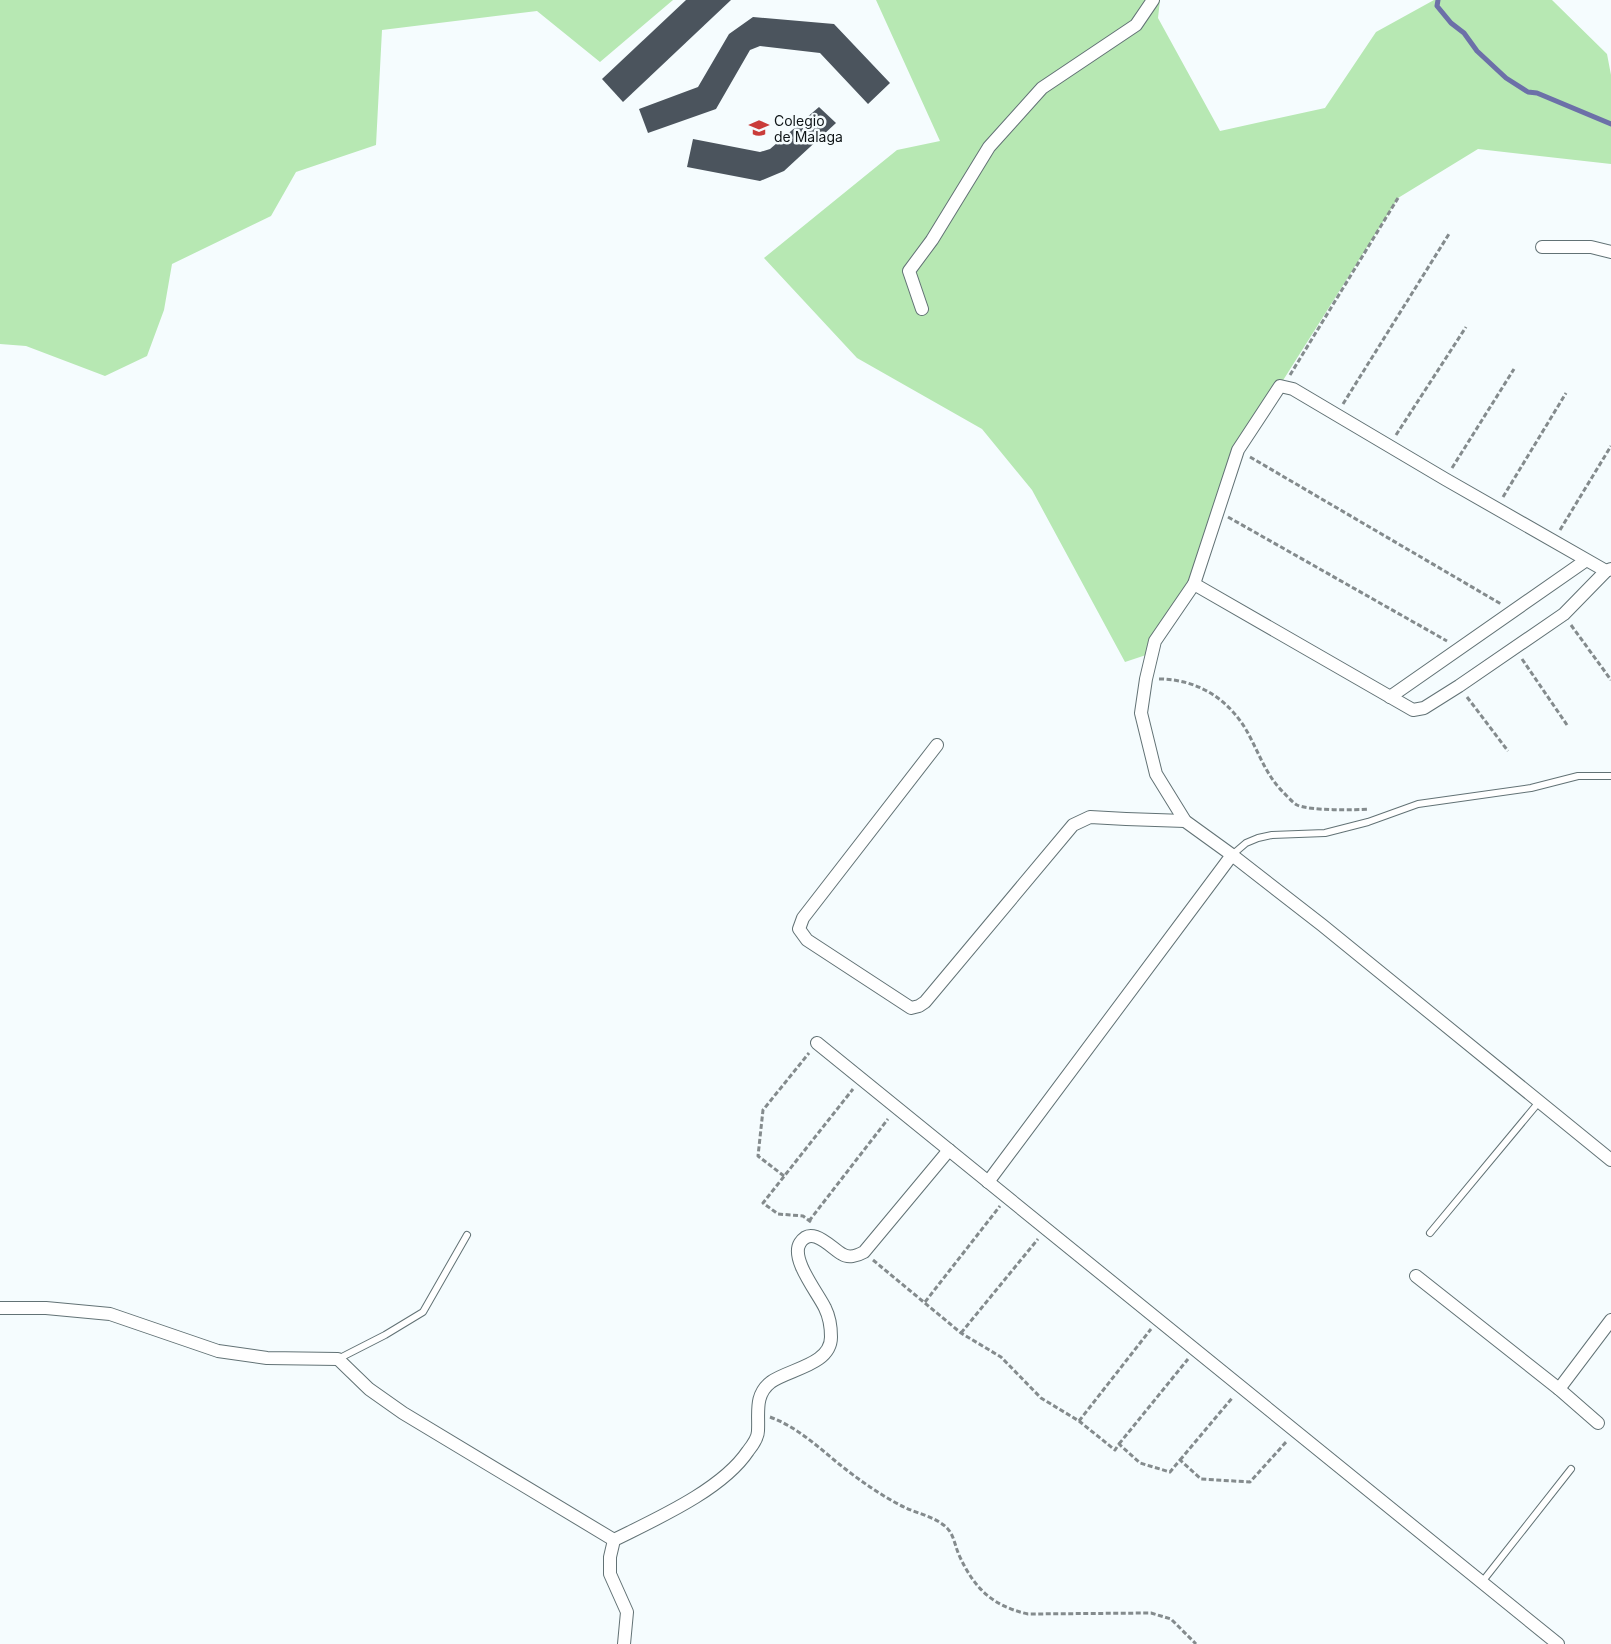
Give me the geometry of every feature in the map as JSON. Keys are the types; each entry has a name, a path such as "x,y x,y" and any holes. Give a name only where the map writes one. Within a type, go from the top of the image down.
{"street":[{"path":"922,309 909,271 932,240 989,147 1042,88 1136,25 1153,0"},
{"path":"1542,247 1584,246 1611,252"},
{"path":"1194,584 1413,710 1424,708 1459,686 1564,614 1609,567 1585,561 1293,390 1281,386 1238,450 1194,584 1155,641 1146,679 1142,713 1156,774 1185,821 1232,855 1329,931 1611,1160"},
{"path":"1390,697 1585,561"},
{"path":"937,745 803,918 799,929 807,940 911,1008 925,1002 1073,825 1090,816 1185,821"},
{"path":"988,1182 1232,855"},
{"path":"817,1043 1558,1644"},
{"path":"624,1644 627,1612 610,1574 610,1557 614,1540 702,1493 733,1469 748,1452 758,1433 757,1411 763,1390 772,1382 821,1357 830,1348 830,1330 826,1309 798,1257 800,1243 805,1238 814,1237 824,1240 842,1254 853,1256 864,1252 948,1150"},
{"path":"1416,1276 1559,1388 1598,1423"},
{"path":"0,1308 46,1308 110,1314 218,1351 267,1358 338,1359 369,1389 403,1413 614,1540"},
{"path":"1559,1388 1611,1320"}],"lane":[{"path":"1232,855 1246,843 1258,838 1272,835 1324,833 1368,822 1418,804 1531,788 1578,776 1611,776"},
{"path":"1430,1233 1540,1102"},
{"path":"338,1359 385,1335 422,1312 467,1234"},
{"path":"1482,1582 1571,1469"}],"path":[{"path":"1281,386 1398,198"},
{"path":"1336,415 1449,234"},
{"path":"1388,446 1466,327"},
{"path":"1445,480 1514,368"},
{"path":"1496,508 1566,393"},
{"path":"1553,541 1611,446"},
{"path":"1238,450 1513,611"},
{"path":"1218,511 1460,648"},
{"path":"1564,614 1611,680"},
{"path":"1515,648 1567,725"},
{"path":"1146,679 1170,679 1197,685 1221,699 1244,725 1275,784 1297,805 1350,811 1369,809"},
{"path":"1459,686 1508,751"},
{"path":"784,1176 758,1156 763,1110 817,1043"},
{"path":"816,1226 803,1216 778,1214 763,1202 861,1079"},
{"path":"809,1221 897,1108"},
{"path":"925,1302 1007,1197"},
{"path":"961,1333 1046,1229"},
{"path":"864,1252 961,1333 1001,1357 1041,1398 1079,1421 1115,1450 1195,1350"},
{"path":"1079,1421 1158,1320"},
{"path":"1119,1444 1140,1463 1170,1472 1241,1388"},
{"path":"757,1411 783,1422 812,1441 854,1476 905,1508 939,1522 947,1528 973,1581 992,1600 1014,1611 1028,1614 1151,1613 1171,1619 1196,1644"},
{"path":"1180,1460 1201,1479 1250,1482 1295,1432"}],"green space":[{"path":"0,0 673,0 600,62 537,11 382,30 376,145 296,172 271,216 172,264 164,310 147,356 105,376 26,346 0,344"},
{"path":"876,0 1160,0 1158,18 1220,131 1325,108 1376,32 1434,0 1552,0 1607,54 1611,75 1611,164 1478,149 1398,198 1246,439 1194,584 1152,653 1125,662 1032,490 982,429 857,358 764,258 897,150 940,141"}],"building":[{"path":"686,0 731,0 623,102 602,79"},
{"path":"753,17 834,24 890,83 868,104 820,53 760,46 750,50 716,109 648,133 639,109 698,87 729,34"},
{"path":"819,107 836,123 784,171 760,181 687,167 693,139 760,152 770,149"}],"waterway":[{"path":"1438,0 1437,6 1451,23 1464,33 1477,51 1506,78 1528,92 1537,93 1611,124"}],"place":[{"name":"Colegio de Malaga","path":"759,128"}]}
